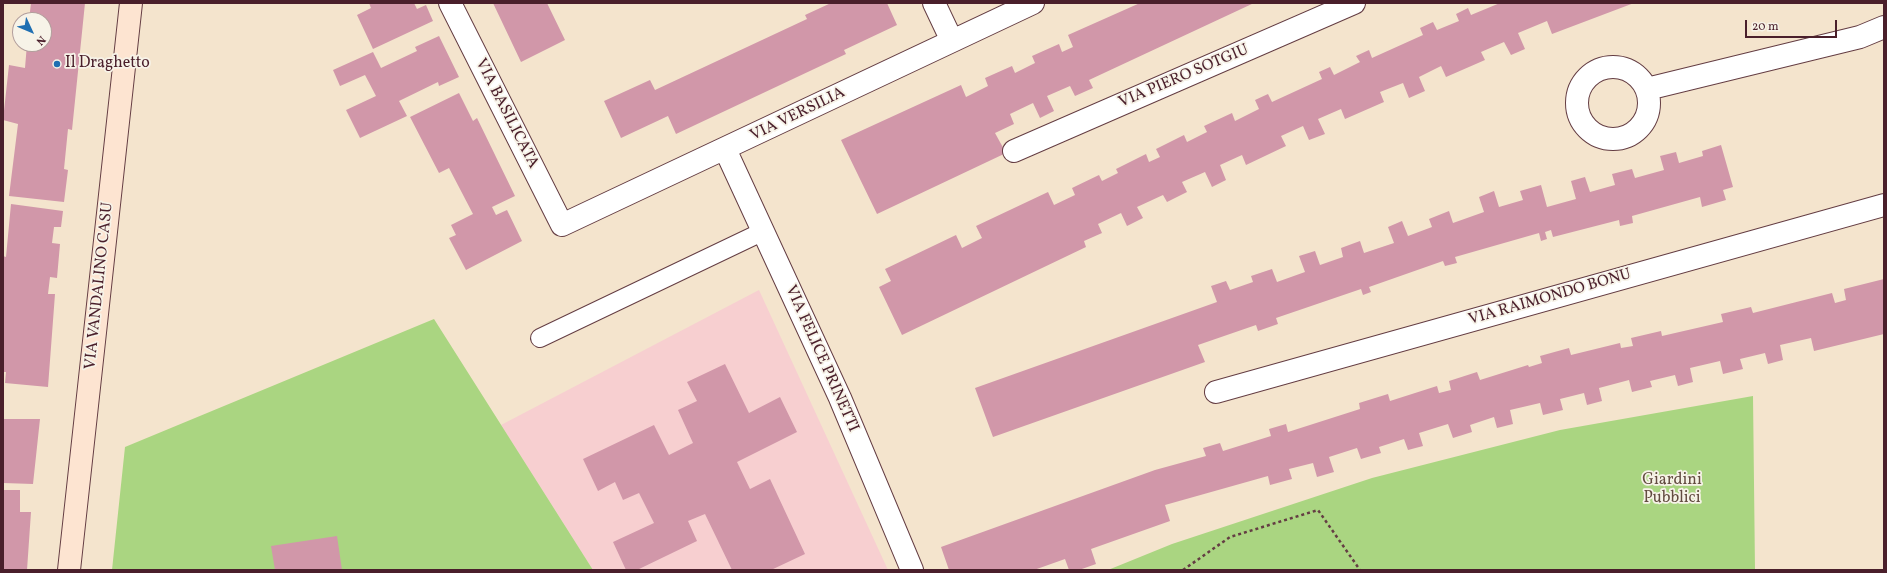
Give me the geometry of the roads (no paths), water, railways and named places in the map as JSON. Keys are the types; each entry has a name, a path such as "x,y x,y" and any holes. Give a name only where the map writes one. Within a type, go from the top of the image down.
{"main road":[{"name":"VIA VANDALINO CASU","path":"68,570 131,3"}],"street":[{"name":"VIA BASILICATA","path":"450,3 562,225"},
{"path":"934,3 952,41"},
{"name":"VIA VERSILIA","path":"562,225 1033,3"},
{"name":"VIA PIERO SOTGIU","path":"1014,151 1354,3"},
{"path":"1647,89 1860,37 1884,27"},
{"name":"VIA FELICE PRINETTI","path":"725,149 840,398 912,570"},
{"name":"VIA RAIMONDO BONU","path":"1216,392 1884,205"}],"lane":[{"path":"540,338 764,231"}],"place":[{"name":"Il Draghetto","path":"57,64"}],"park label":[{"name":"Giardini Pubblici","path":"1672,490"}]}
